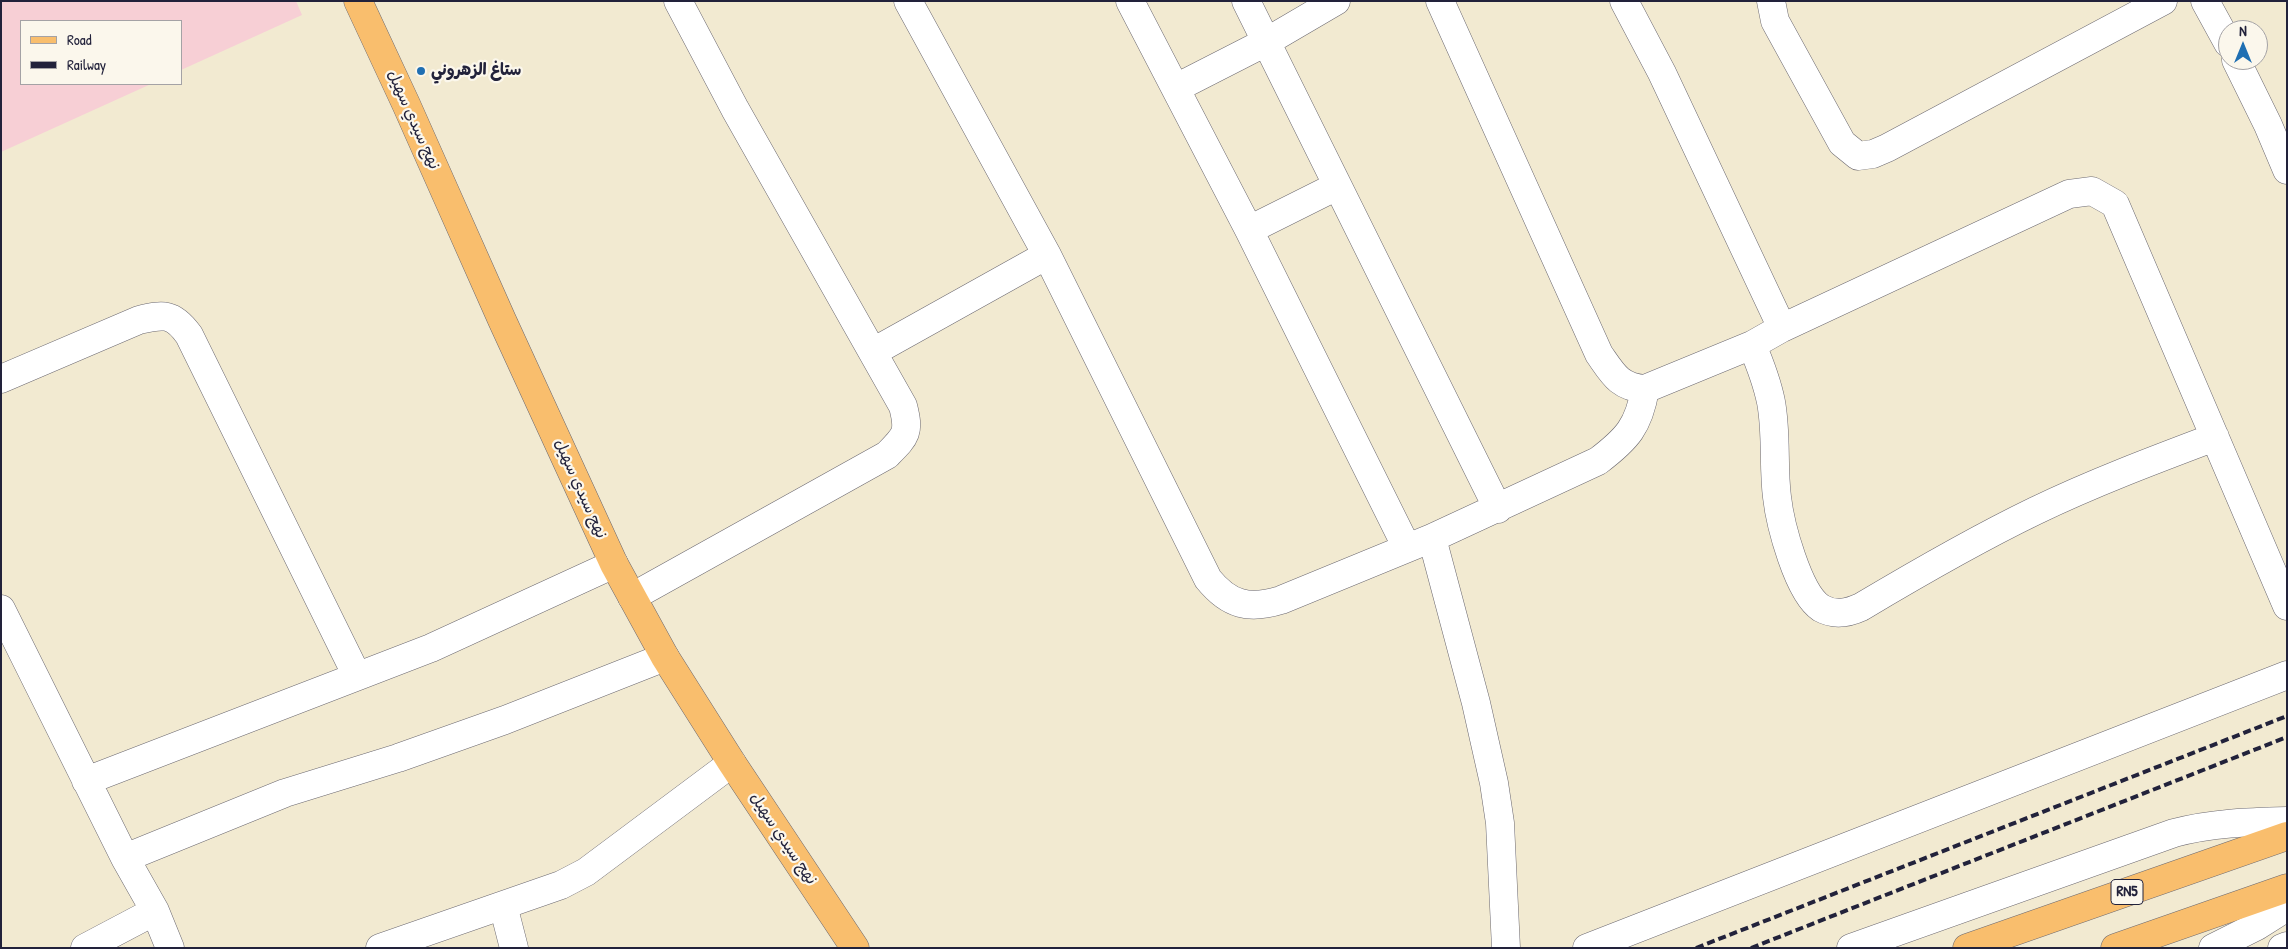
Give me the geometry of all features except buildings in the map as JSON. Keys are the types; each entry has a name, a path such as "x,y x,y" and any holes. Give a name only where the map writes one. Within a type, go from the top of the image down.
{"main road":[{"name":"نهج سيدي سهيل","path":"358,1 614,564 665,657 732,763 855,948"},
{"name":"RN5","path":"1967,948 2287,836"},
{"path":"2115,948 2287,888"}],"street":[{"path":"632,597 886,455 902,440 908,425 903,406 735,109 678,1"},
{"path":"908,1 1047,255 1208,579 1219,592 1233,601 1249,605 1265,604 1419,543 1498,509 1598,461 1621,444 1642,409 1645,389"},
{"path":"1130,1 1249,230 1419,543 1476,703 1494,783 1500,823 1506,948"},
{"path":"1246,1 1498,509"},
{"path":"1176,88 1266,42 1336,1"},
{"path":"1440,1 1600,354 1620,381 1631,388 1645,389 1752,345 1782,328 2069,194 2092,190 2115,204 2287,606"},
{"path":"1624,1 1662,73 1782,328"},
{"path":"1771,1 1775,21 1842,143 1858,156 1873,154 1887,148 2163,1"},
{"path":"2205,1 2218,25"},
{"path":"2243,70 2277,120 2287,170"},
{"path":"1249,230 1337,186"},
{"path":"872,352 1047,255"},
{"path":"1,379 139,320 169,316 182,325 357,676"},
{"path":"1752,345 1763,373 1771,402 1775,431 1776,496 1783,532 1794,565 1811,597 1821,607 1834,613 1848,613 1861,607 1946,556 2035,511 2126,470 2214,437"},
{"path":"86,781 431,648 614,564"},
{"path":"1,609 125,858 155,911 170,948"},
{"path":"125,858 285,793 398,758 514,716 665,657"},
{"path":"1587,948 2287,675"},
{"path":"380,948 561,885 586,872 732,763"},
{"path":"1851,948 2201,826 2237,822 2287,821"},
{"path":"503,905 514,948"},
{"path":"2213,948 2257,926 2287,907"},
{"path":"85,948 155,911"},
{"path":"2282,948 2287,946"}],"shaded area":[{"path":"1,1 296,1 302,15 182,70 182,20 20,20 20,85 149,85 1,152"}],"railway":[{"path":"1696,948 2287,716"},
{"path":"1751,948 2287,737"}],"place":[{"name":"ستاغ الزهروني","path":"421,71"}]}
